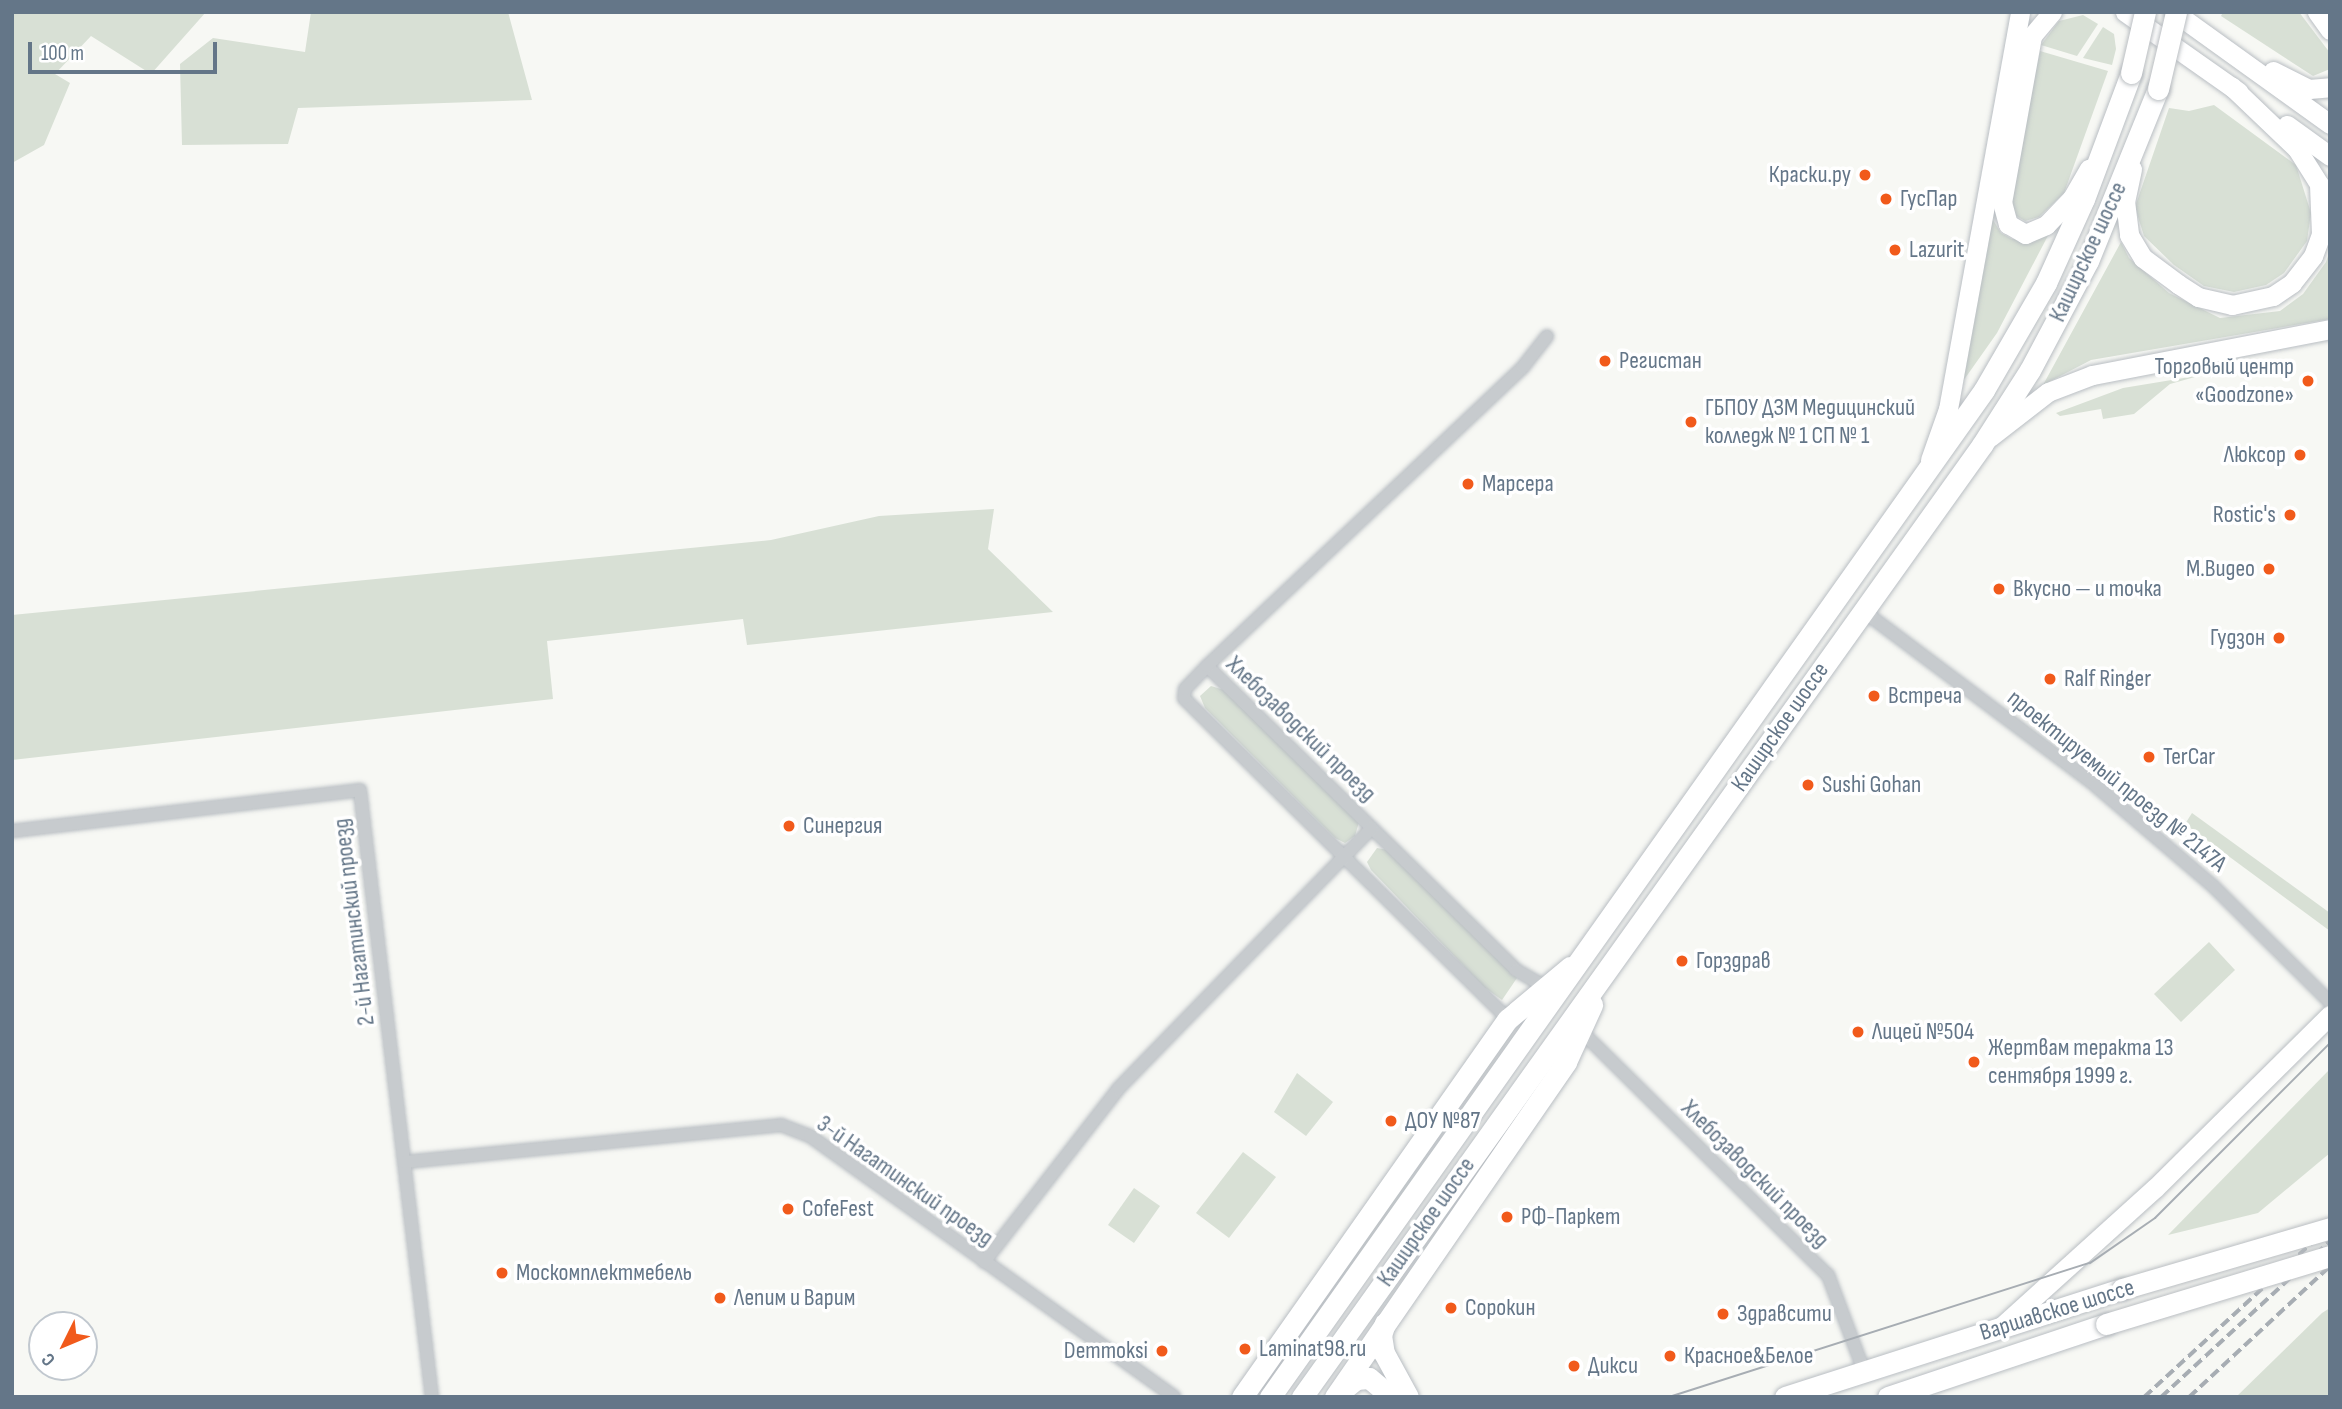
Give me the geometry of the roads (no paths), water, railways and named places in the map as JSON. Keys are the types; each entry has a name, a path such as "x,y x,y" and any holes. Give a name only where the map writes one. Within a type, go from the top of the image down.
{"main road":[{"path":"1925,475 1948,409 2020,12"},
{"path":"2052,12 2032,36 2002,202 2008,224 2025,234 2053,219 2072,198 2110,130"},
{"path":"2111,12 2137,16 2330,156"},
{"path":"2175,12 2330,124"},
{"name":"Каширское шоссе","path":"1302,1397 1982,445 2030,370 2088,261 2137,146 2158,89 2175,12"},
{"path":"2317,12 2330,30"},
{"name":"Каширское шоссе","path":"1270,1397 1591,950 1983,390 2046,283 2110,130 2131,73 2137,16"},
{"path":"2228,50 2309,89 2330,87"},
{"path":"2137,146 2126,220 2134,247 2143,258 2198,297 2232,304 2273,296 2292,282 2313,256 2321,234 2319,184 2297,149 2231,86"},
{"path":"1982,445 2048,392 2092,375 2330,329"},
{"path":"1241,1397 1508,1019 1591,950"},
{"path":"1335,1396 1566,1062 1615,956"},
{"path":"2001,1327 2155,1188 2330,1015"},
{"name":"Варшавское шоссе","path":"1785,1397 2122,1289 2330,1228"},
{"name":"Варшавское шоссе","path":"1888,1397 2106,1324 2330,1256"},
{"path":"1388,1316 1381,1335 1384,1353 1408,1397"},
{"path":"1335,1396 1356,1380 1369,1378 1392,1397"}],"street":[{"path":"1207,666 1522,367 1547,337"},
{"name":"проектируемый проезд № 2147А","path":"1862,610 2106,793 2213,886 2330,1002"},
{"name":"Хлебозаводский проезд","path":"1508,1019 1189,706 1185,689 1207,666 1516,970 1545,987"},
{"name":"2-й Нагатинский проезд","path":"12,831 360,790 432,1397"},
{"path":"984,1262 1118,1089 1372,828"},
{"name":"Хлебозаводский проезд","path":"1580,1030 1828,1275 1864,1371"},
{"name":"3-й Нагатинский проезд","path":"405,1162 781,1125 810,1136 1174,1397"}],"tram line":[{"path":"1669,1397 2090,1263 2155,1218 2330,1043"}],"railway":[{"path":"2144,1397 2330,1226"},
{"path":"2161,1397 2330,1241"},
{"path":"2189,1397 2330,1266"}],"place":[{"name":"Краски.ру","path":"1865,175"},
{"name":"ГусПар","path":"1886,199"},
{"name":"Lazurit","path":"1895,250"},
{"name":"Регистан","path":"1605,361"},
{"name":"Торговый центр «Goodzone»","path":"2308,381"},
{"name":"ГБПОУ ДЗМ Медицинский колледж № 1 СП № 1","path":"1691,422"},
{"name":"Люксор","path":"2300,455"},
{"name":"Марсера","path":"1468,484"},
{"name":"Rostic's","path":"2290,515"},
{"name":"М.Видео","path":"2269,569"},
{"name":"Вкусно — и точка","path":"1999,589"},
{"name":"Гудзон","path":"2279,638"},
{"name":"Ralf Ringer","path":"2050,679"},
{"name":"Встреча","path":"1874,696"},
{"name":"TerCar","path":"2149,757"},
{"name":"Sushi Gohan","path":"1808,785"},
{"name":"Синергия","path":"789,826"},
{"name":"Горздрав","path":"1682,961"},
{"name":"Лицей №504","path":"1858,1032"},
{"name":"Жертвам теракта 13 сентября 1999 г.","path":"1974,1062"},
{"name":"ДОУ №87","path":"1391,1121"},
{"name":"CofeFest","path":"788,1209"},
{"name":"РФ-Паркет","path":"1507,1217"},
{"name":"Москомплектмебель","path":"502,1273"},
{"name":"Лепим и Варим","path":"720,1298"},
{"name":"Сорокин","path":"1451,1308"},
{"name":"Здравсити","path":"1723,1314"},
{"name":"Laminat98.ru","path":"1245,1349"},
{"name":"Demmoksi","path":"1162,1351"},
{"name":"Красное&Белое","path":"1670,1356"},
{"name":"Дикси","path":"1574,1366"}]}
